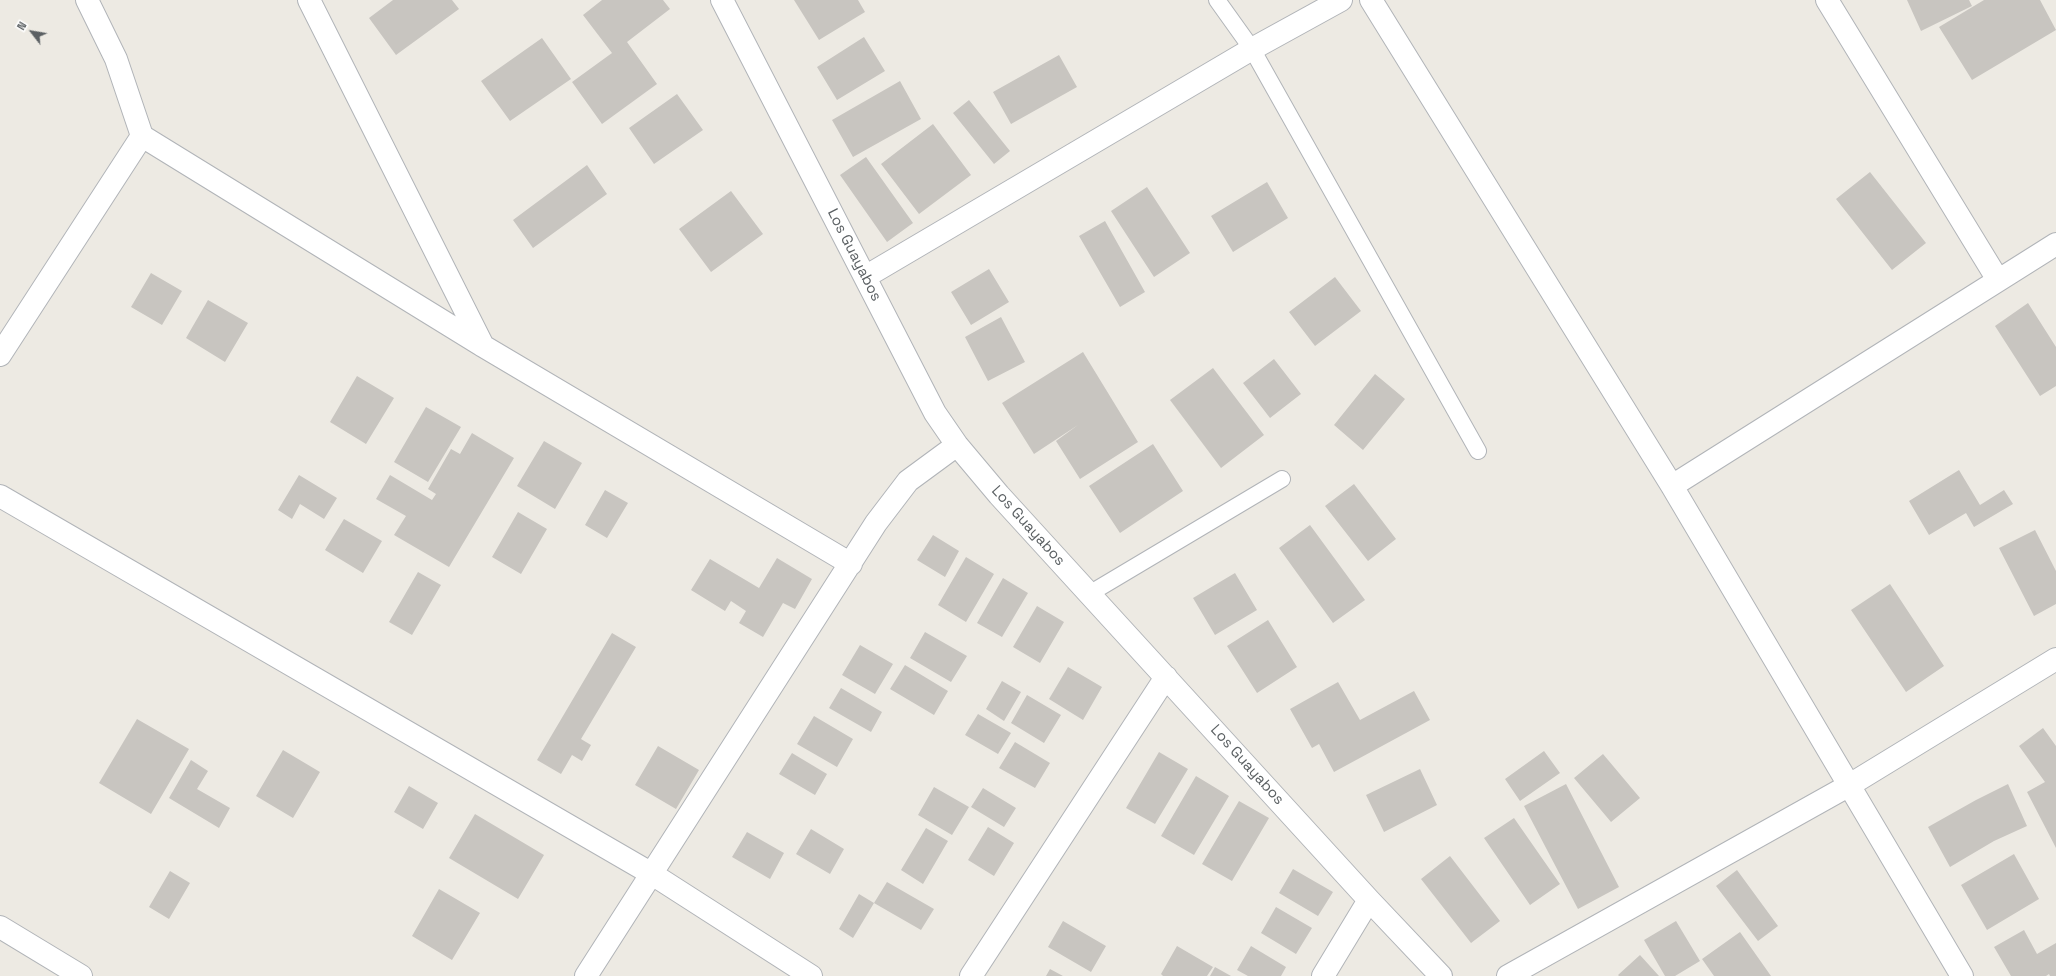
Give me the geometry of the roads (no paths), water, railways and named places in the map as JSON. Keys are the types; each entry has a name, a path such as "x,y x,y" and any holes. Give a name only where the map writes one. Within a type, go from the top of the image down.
{"street":[{"path":"87,0 116,59 142,136 483,346 851,564"},
{"path":"309,0 483,346"},
{"name":"Los Guayabos","path":"722,0 935,413 957,444 999,495 1089,594 1369,900 1441,976"},
{"path":"865,277 1252,49 1341,0"},
{"path":"1371,0 1672,486 1848,786 1962,976"},
{"path":"1827,0 1998,280"},
{"path":"0,355 142,136"},
{"path":"1672,486 2056,244"},
{"path":"586,976 876,523 908,481 957,444"},
{"path":"0,496 652,874 811,976"},
{"path":"1508,976 1848,786 2056,659"},
{"path":"971,976 1166,677"},
{"path":"1328,973 1369,900"},
{"path":"0,927 81,976"}],"lane":[{"path":"1217,0 1252,49 1478,451"},
{"path":"1089,594 1282,479"}]}
